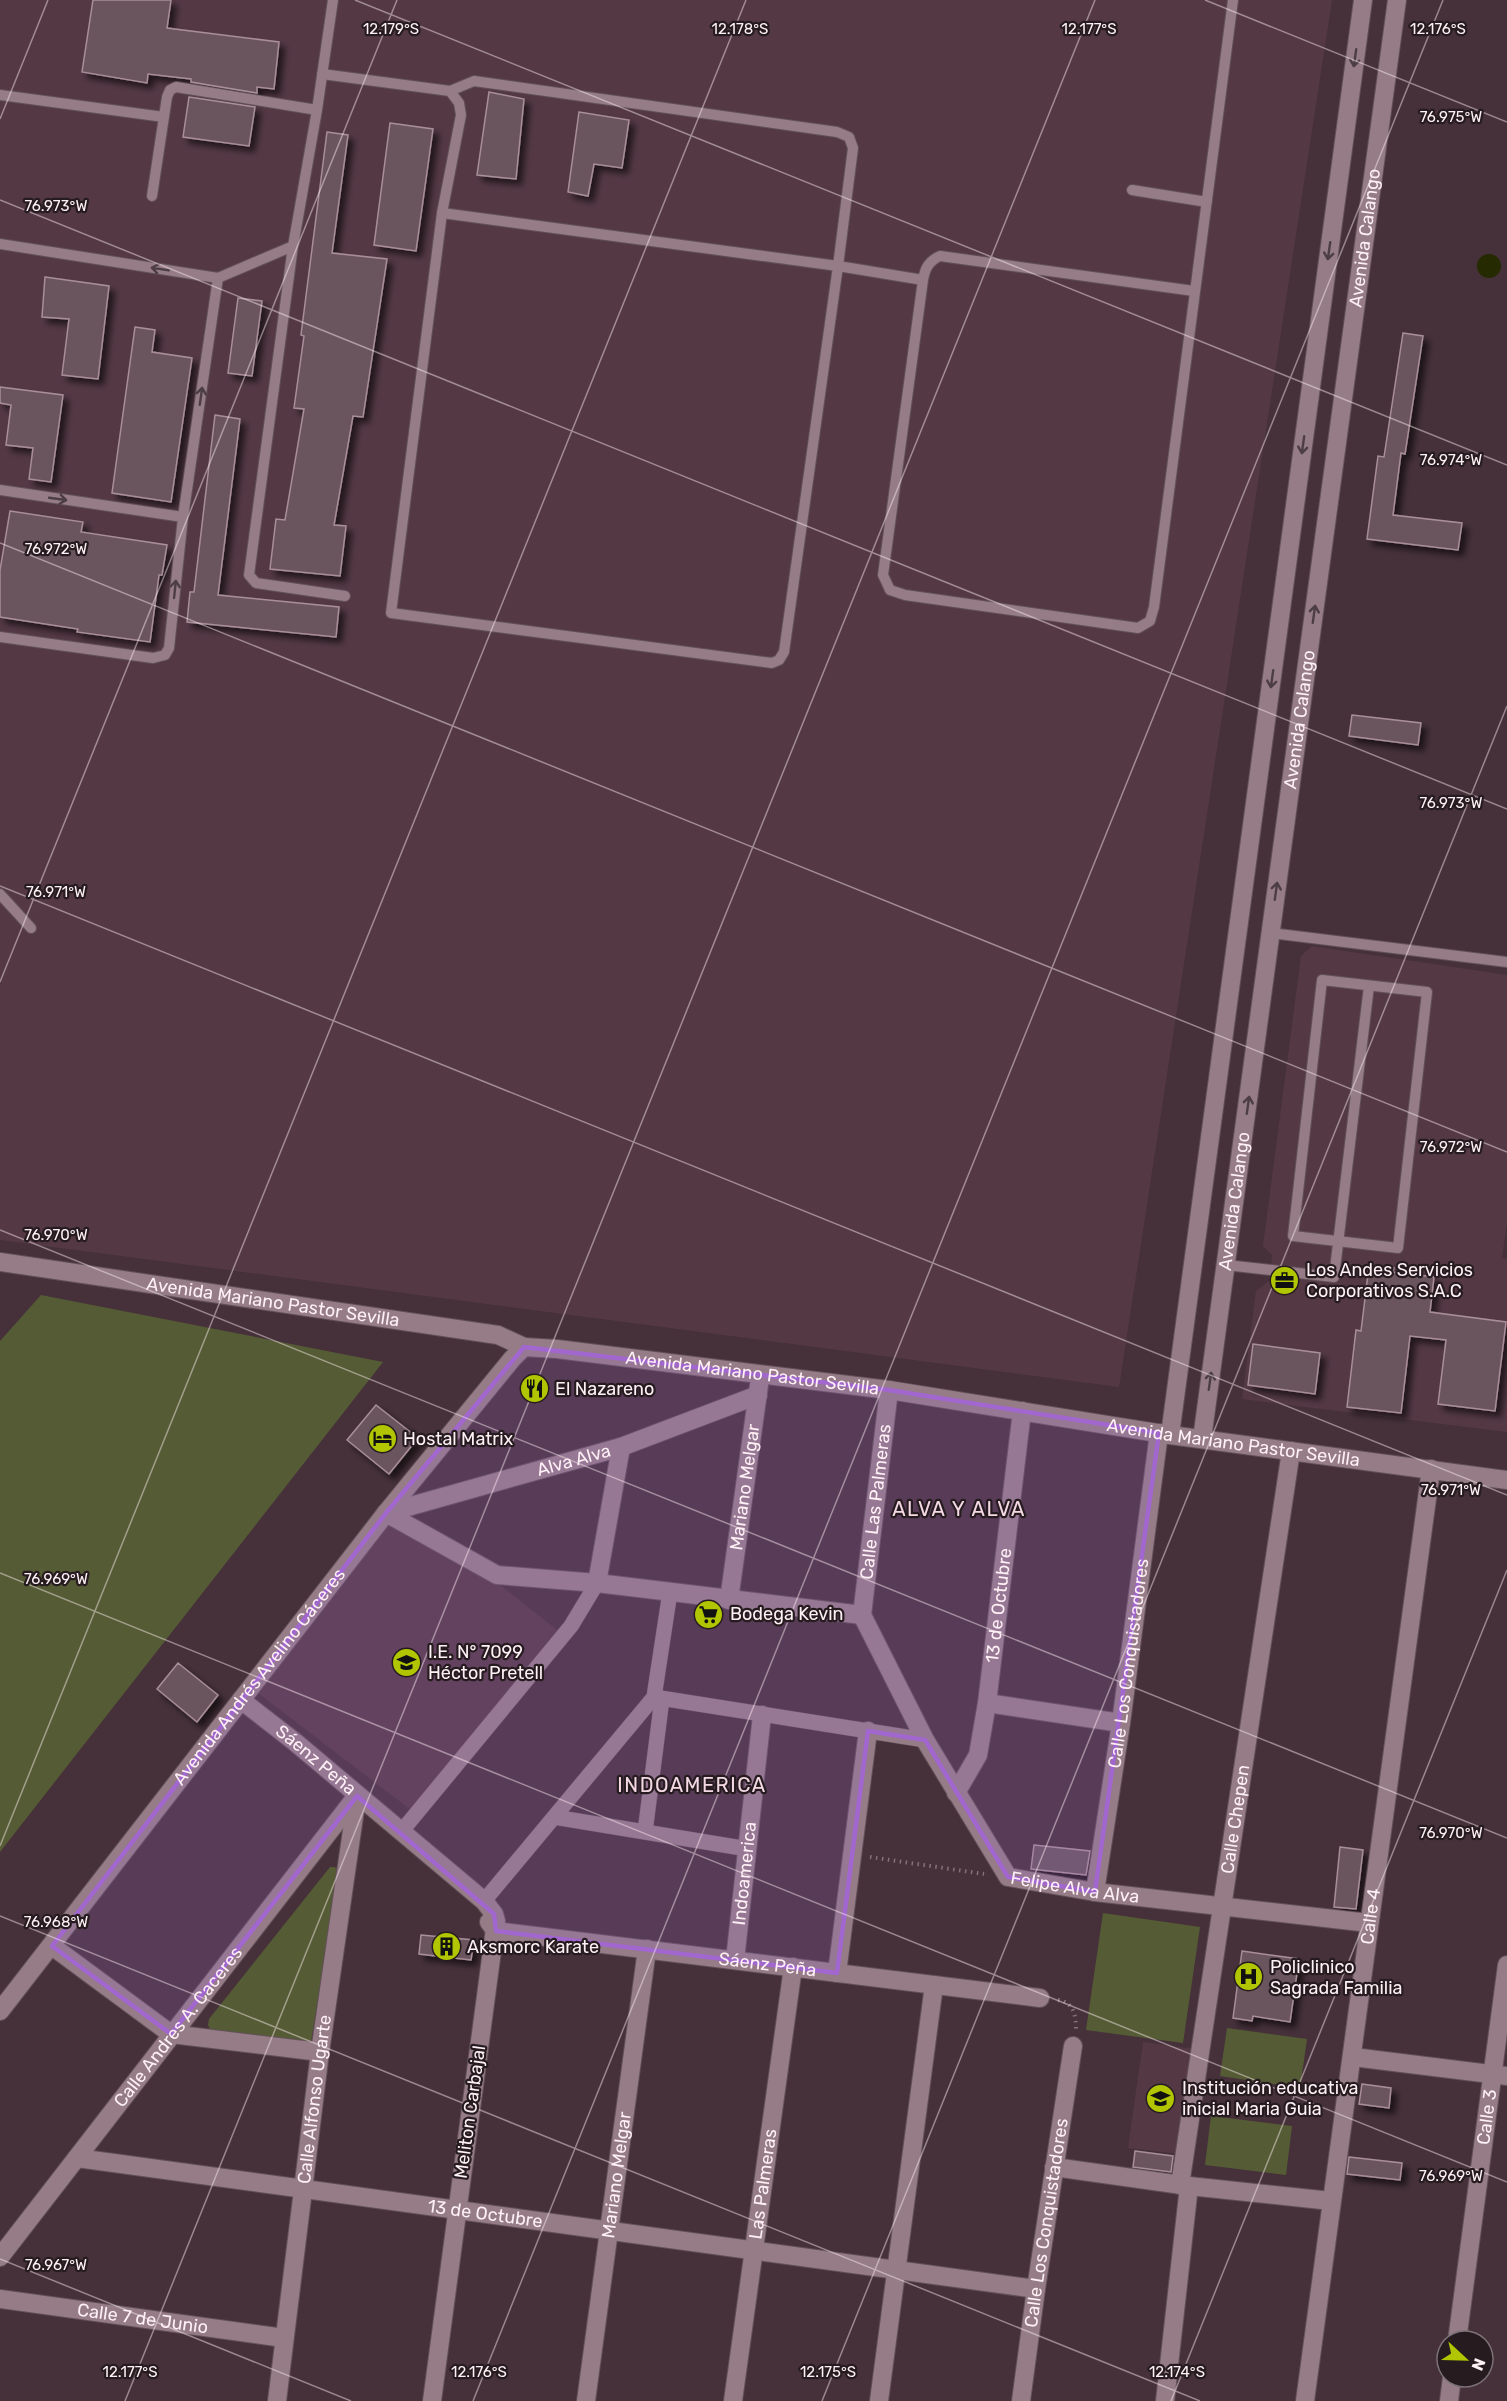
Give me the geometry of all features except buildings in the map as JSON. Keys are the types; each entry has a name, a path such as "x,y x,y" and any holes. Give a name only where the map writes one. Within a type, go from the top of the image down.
{"street":[{"name":"Avenida Calango","path":"1165,1434 1363,0"},
{"name":"Avenida Calango","path":"1202,1439 1397,0"},
{"name":"Avenida Mariano Pastor Sevilla","path":"2,1266 498,1335 524,1347 557,1349 889,1390 1165,1434 1507,1480"},
{"name":"Avenida Andrés Avelino Cáceres","path":"0,2011 386,1513 524,1347"},
{"name":"Mariano Melgar","path":"729,1600 760,1374"},
{"name":"Calle Las Palmeras","path":"862,1614 889,1390"},
{"name":"Alva Alva","path":"386,1513 621,1447 758,1395"},
{"name":"13 de Octubre","path":"956,1793 978,1755 987,1703 1022,1411"},
{"name":"Calle Los Conquistadores","path":"1095,1892 1165,1434"},
{"path":"401,1832 571,1626 597,1583 621,1447"},
{"name":"Calle Chepen","path":"1165,2401 1185,2185 1221,1907 1292,1451"},
{"name":"Calle 4","path":"1305,2401 1431,1469"},
{"path":"386,1513 497,1575 597,1583 862,1614"},
{"path":"645,1832 670,1592"},
{"name":"Felipe Alva Alva","path":"862,1614 925,1740 1008,1877 1095,1892 1370,1923"},
{"path":"658,1698 925,1740"},
{"path":"484,1901 658,1698"},
{"name":"Sáenz Peña","path":"241,1700 295,1742 484,1901 494,1914 496,1931"},
{"path":"987,1703 1121,1723"},
{"name":"Indoamerica","path":"735,1960 762,1715"},
{"path":"837,1973 868,1731"},
{"name":"Calle Andres A. Caceres","path":"0,2257 357,1796"},
{"name":"Calle Alfonso Ugarte","path":"277,2401 320,2052 357,1796"},
{"path":"554,1817 748,1849"},
{"name":"Sáenz Peña","path":"444,1868 496,1931 1040,1998"},
{"name":"Meliton Carbajal","path":"432,2401 456,2210 496,1931"},
{"path":"52,1946 171,2034 320,2052"},
{"name":"Mariano Melgar","path":"586,2401 647,1949"},
{"name":"Calle 3","path":"1459,2329 1499,2075 1507,1965"},
{"name":"Las Palmeras","path":"733,2401 793,1967"},
{"path":"879,2401 934,1985"},
{"name":"Calle Los Conquistadores","path":"1021,2401 1073,2046"},
{"path":"1353,2057 1499,2075"},
{"name":"13 de Octubre","path":"77,2158 1036,2289"},
{"path":"1054,2167 1185,2185 1331,2201"},
{"name":"Calle 7 de Junio","path":"0,2299 284,2338"}],"lane":[{"path":"333,0 317,110 293,246 249,575 250,579 256,583 345,596"},
{"path":"1194,291 940,256 931,260 925,269 923,280 883,575 891,590 905,595 1138,628 1150,621 1154,607 1233,0"},
{"path":"322,74 450,91 474,81 837,132 849,137 853,148 838,266 784,652 779,660 772,663 391,614 442,213 460,115 459,102 450,91"},
{"path":"152,196 166,98 170,90 176,87 317,110"},
{"path":"0,95 164,117"},
{"path":"1132,189 1207,202"},
{"path":"442,213 838,266 923,280"},
{"path":"0,244 218,278 293,246"},
{"path":"0,637 153,658 165,655 169,648 183,517 218,278"},
{"path":"0,490 183,517"},
{"path":"0,894 32,928"},
{"path":"1271,933 1507,962"},
{"path":"1322,980 1427,992 1398,1248 1339,1241 1293,1236 1322,980"},
{"path":"1226,1264 1334,1277 1369,986"}],"path":[{"path":"852,1854 1008,1877"},
{"path":"1040,1998 1063,2000 1071,2005 1075,2013 1076,2028 1073,2046"}],"highlighted area":[{"path":"524,1347 889,1390 1159,1433 1095,1892 1008,1877 925,1740 868,1731 837,1973 496,1931 494,1914 357,1796 171,2034 52,1946 386,1513"}],"shaded area":[{"path":"0,0 1332,0 1119,1387 0,1240"},
{"path":"1489,254 1497,258 1501,266 1497,274 1489,278 1481,274 1477,266 1481,258"},
{"path":"1312,946 1507,975 1507,1222 1502,1258 1507,1259 1507,1432 1242,1399 1256,1291 1270,1280 1272,1255 1263,1246 1301,956"},
{"path":"41,1295 383,1362 0,1852 0,1341"},
{"name":"I.E. N° 7099 Héctor Pretell","path":"389,1524 500,1585 557,1630 411,1810 258,1693"},
{"path":"330,1867 335,1867 338,1872 311,2042 309,2044 210,2029 209,2019"},
{"path":"1103,1913 1200,1927 1183,2043 1086,2030"},
{"path":"1227,2028 1307,2039 1300,2088 1220,2076"},
{"name":"Institución educativa inicial Maria Guia","path":"1143,2042 1194,2049 1179,2154 1128,2148"},
{"path":"1211,2116 1292,2126 1286,2175 1205,2165"}],"place":[{"name":"Los Andes Servicios Corporativos S.A.C","path":"1285,1280"},
{"name":"El Nazareno","path":"534,1389"},
{"name":"Hostal Matrix","path":"382,1439"},
{"name":"Bodega Kevin","path":"709,1614"},
{"name":"I.E. N° 7099 Héctor Pretell","path":"407,1662"},
{"name":"Aksmorc Karate","path":"446,1947"},
{"name":"Policlinico Sagrada Familia","path":"1249,1977"},
{"name":"Institución educativa inicial Maria Guia","path":"1161,2098"}],"district":[{"name":"ALVA Y ALVA","path":"959,1509"},
{"name":"INDOAMERICA","path":"692,1785"}]}
